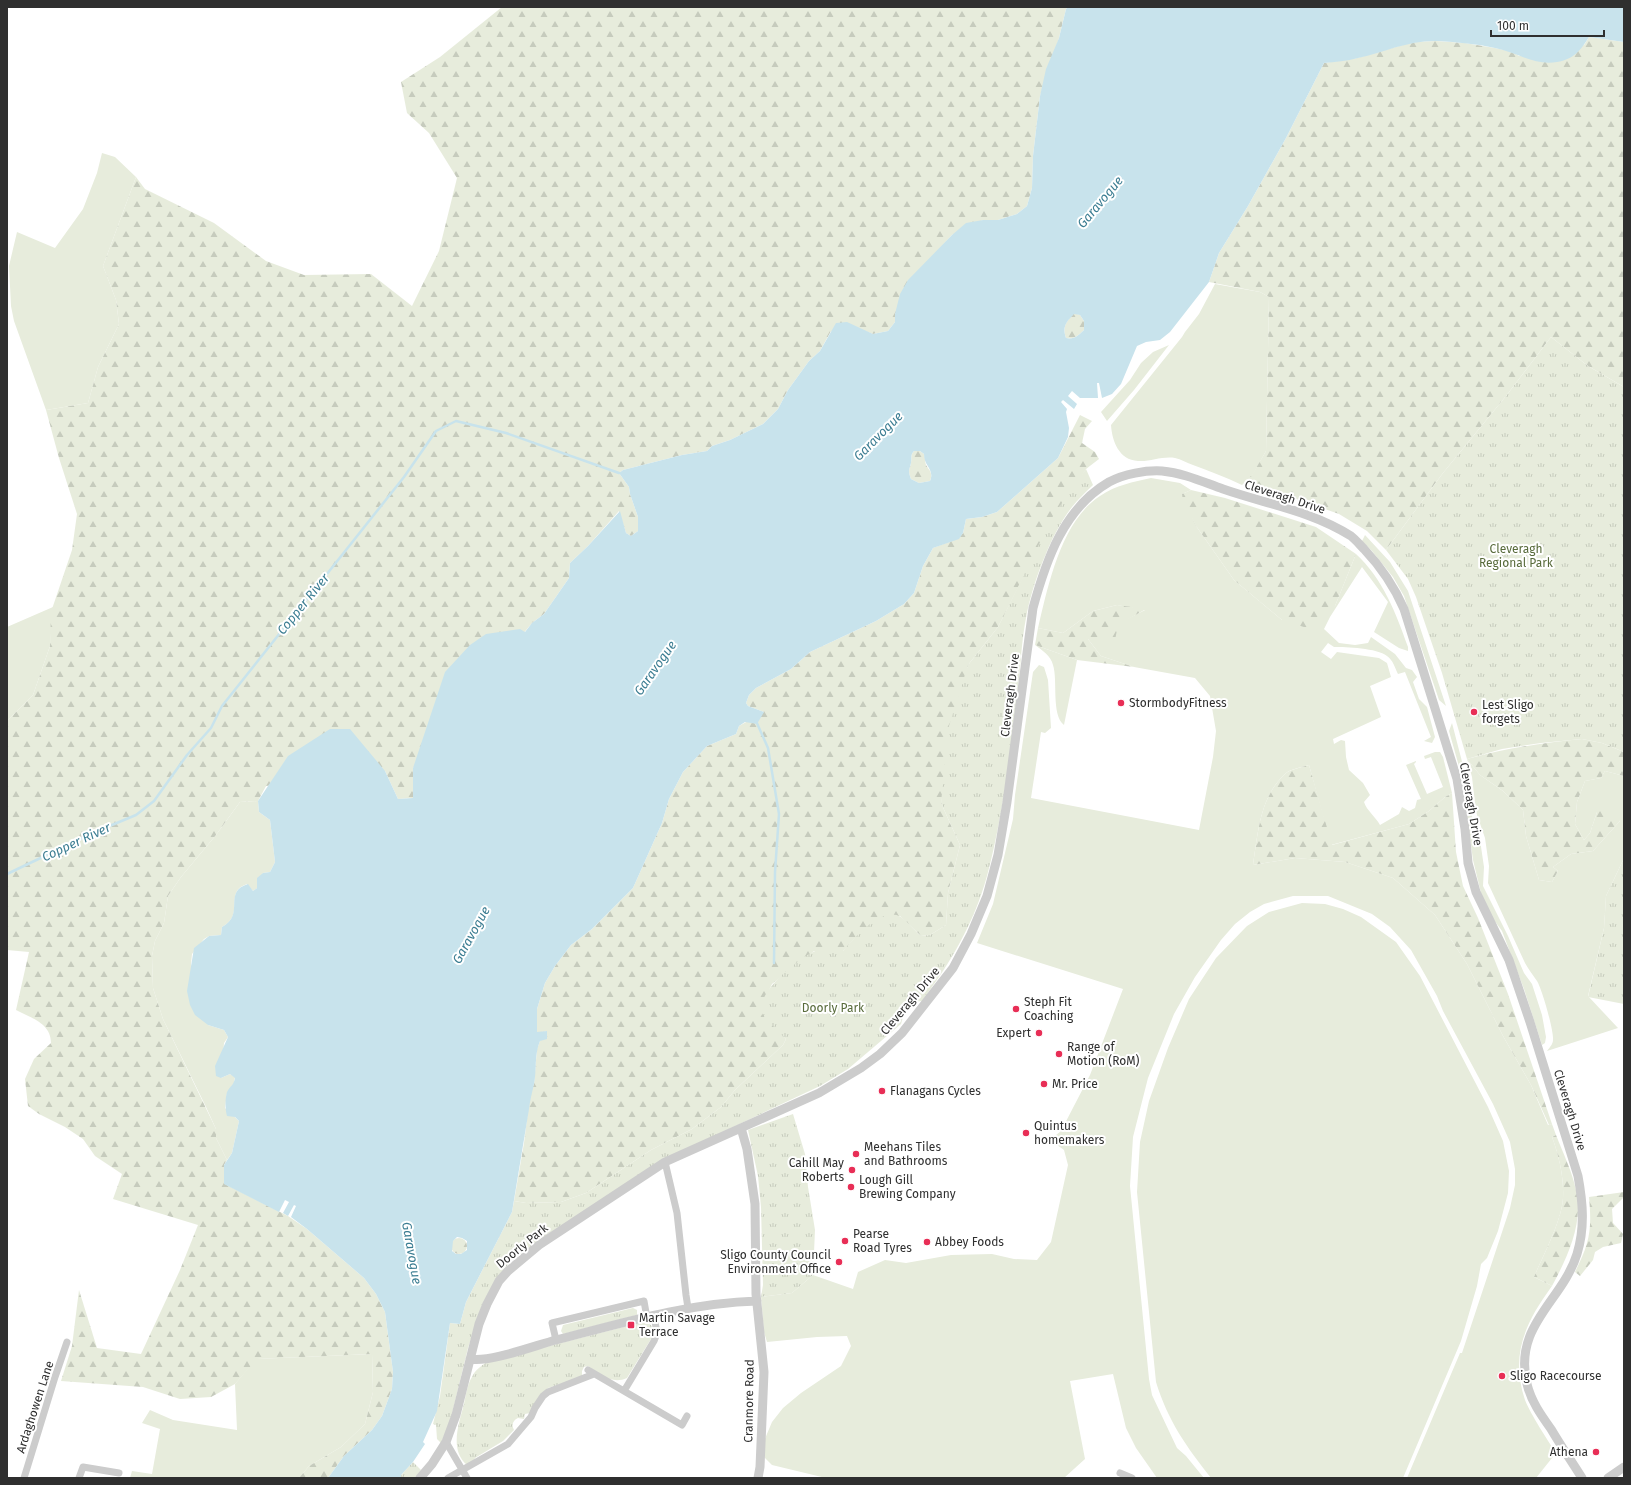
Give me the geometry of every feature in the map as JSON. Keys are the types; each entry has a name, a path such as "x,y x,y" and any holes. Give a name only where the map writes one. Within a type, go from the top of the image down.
{"street":[{"name":"Cleveragh Drive","path":"741,1128 820,1093 861,1068 880,1054 902,1033 953,968 971,934 987,896 998,855 1008,802 1033,608 1038,589 1053,550 1065,525 1076,508 1097,490 1111,481 1147,471 1161,471 1174,472 1314,518 1346,533 1358,542 1384,572 1395,589 1404,609 1457,779 1465,828 1468,863 1476,892 1509,960 1578,1176 1583,1214 1577,1255 1568,1274 1540,1316 1531,1333 1525,1351 1525,1370 1527,1385 1538,1410 1582,1478"},
{"name":"Doorly Park","path":"420,1478 432,1464 446,1442 456,1415 486,1304 498,1281 539,1245 665,1162 741,1128"},
{"path":"470,1359 475,1360 490,1358 556,1340 688,1308 757,1301 755,1204 747,1149 741,1128"},
{"path":"665,1162 677,1213 688,1308"},
{"path":"556,1340 552,1323 644,1301 657,1333 654,1341 624,1391"},
{"name":"Cranmore Road","path":"757,1301 764,1372 760,1467 758,1478"},
{"name":"Ardaghowen Lane","path":"24,1478 67,1342"},
{"path":"448,1478 463,1471 508,1444 527,1421 543,1396 548,1392 591,1372 682,1425 687,1416"},
{"path":"446,1442 467,1478"},
{"path":"79,1478 83,1467 119,1473"},
{"path":"1608,1478 1624,1467"},
{"path":"1120,1473 1132,1478"}],"green space":[{"path":"502,7 1068,7 1066,9 1059,38 1040,96 1033,156 1032,188 1027,206 1017,214 998,220 983,220 952,235 940,248 895,314 895,322 888,331 873,334 862,330 831,331 820,351 809,361 788,390 778,409 763,424 730,440 712,446 707,451 682,455 623,470 619,473 629,487 638,517 638,531 631,536 626,533 619,511 588,546 570,563 569,578 544,614 532,623 413,768 413,798 398,799 385,771 266,786 258,801 240,802 216,835 181,877 168,896 164,923 155,941 152,956 153,988 163,1019 216,1129 216,1138 227,1160 224,1165 225,1184 288,1216 307,1229 364,1278 376,1294 385,1312 393,1372 392,1389 382,1416 372,1430 344,1456 328,1478 299,1478 309,1466 341,1447 365,1424 373,1392 372,1354 257,1359 235,1384 211,1397 180,1399 143,1387 61,1381 72,1346 79,1290 97,1348 141,1354 180,1270 198,1225 113,1199 122,1174 95,1156 83,1139 65,1127 39,1114 28,1106 25,1079 34,1059 51,1043 48,1031 44,1026 16,1010 29,952 7,950 7,721 33,695 50,646 51,612 72,550 77,514 59,458 46,410 88,403 98,367 119,324 116,300 103,266 136,177 145,189 214,223 266,261 304,275 371,274 412,306 439,251 457,178 429,133 407,113 401,82 440,57"},
{"path":"1589,37 1624,42 1624,387 1588,366 1551,337 1506,396 1443,473 1386,550 1367,531 1339,514 1265,488 1248,479 1252,475 1266,451 1269,297 1260,292 1209,282 1219,253 1248,206 1286,138 1324,63 1357,58 1413,42 1436,41 1465,43 1513,52 1519,56 1584,45"},
{"path":"102,153 115,157 136,177 103,266 116,300 119,324 98,367 88,403 46,410 14,321 11,306 9,266 17,232 55,248 83,209 97,173"},
{"path":"1215,284 1260,292 1269,297 1266,451 1252,476 1242,485 1177,459 1165,458 1143,461 1131,460 1118,449 1113,437 1111,425 1199,314"},
{"path":"1074,313 1080,315 1084,321 1084,330 1074,338 1066,338 1064,331 1069,319"},
{"name":"Cleveragh Regional Park","path":"1551,337 1588,366 1624,387 1624,752 1602,743 1582,739 1502,749 1467,759 1442,673 1416,597 1408,579 1386,550 1443,473 1506,396"},
{"path":"1169,345 1134,390 1107,421 1101,412 1130,380 1141,363 1153,352"},
{"path":"1080,415 1092,421 1085,429 1082,443 1095,452 1099,459 1086,469 1023,578 998,627 968,665 941,803 960,845 948,893 946,925 930,935 921,936 900,916 854,939 843,951 814,951 772,984 762,1005 763,1014 786,1039 783,1045 735,1090 721,1107 692,1129 651,1150 586,1193 561,1202 526,1203 514,1201 524,1143 530,1094 534,1084 537,1049 540,1041 547,1031 537,1033 537,1009 545,983 555,966 571,945 592,929 633,888 662,823 669,799 683,772 707,746 736,734 739,726 764,712 748,706 746,703 749,695 756,688 791,669 810,652 876,621 904,604 914,593 923,566 933,548 959,538 963,533 966,519 982,517 997,512 1058,458"},
{"path":"914,451 920,451 924,454 926,465 931,474 930,481 919,483 911,479 909,471"},
{"name":"Doorly Park","path":"1086,469 1093,485 1079,498 1064,518 1043,560 1033,590 1024,627 1009,762 993,853 982,893 975,910 960,942 943,972 922,1001 914,1002 903,1017 901,1024 848,1069 820,1086 699,1143 548,1234 511,1261 496,1279 481,1308 468,1348 450,1422 441,1443 437,1439 436,1425 433,1424 440,1396 450,1323 460,1324 466,1302 512,1212 514,1201 526,1203 561,1202 586,1193 651,1150 692,1129 721,1107 735,1090 783,1045 786,1039 763,1015 761,1007 770,988 797,962 806,956 813,952 819,951 843,951 861,931 885,915 894,914 901,917 921,936 930,935 946,925 948,893 960,845 941,803 948,729 968,665 998,627 1054,514"},
{"path":"1151,478 1180,483 1191,490 1182,494 1196,526 1234,580 1282,620 1335,606 1356,554 1374,574 1381,585 1399,622 1408,651 1399,648 1374,632 1388,602 1362,567 1324,629 1339,643 1355,645 1368,643 1371,637 1395,654 1406,668 1412,670 1417,677 1413,682 1419,699 1427,707 1435,737 1432,743 1424,741 1431,737 1405,672 1398,674 1391,660 1382,653 1361,648 1334,647 1328,643 1321,652 1331,659 1337,652 1379,658 1387,663 1391,677 1370,686 1381,717 1333,739 1334,744 1341,740 1345,741 1349,770 1363,783 1370,795 1364,802 1380,825 1399,814 1402,807 1409,811 1415,808 1417,800 1421,799 1406,765 1416,761 1414,764 1427,794 1443,787 1431,757 1425,759 1424,756 1435,752 1440,752 1443,757 1452,793 1409,824 1331,845 1309,765 1294,769 1286,773 1277,782 1265,804 1259,827 1253,865 1295,858 1345,862 1393,878 1435,915 1467,964 1503,1036 1531,1085 1548,1125 1552,1124 1556,1135 1552,1137 1557,1152 1563,1182 1562,1207 1556,1227 1534,1277 1552,1286 1534,1313 1528,1326 1520,1354 1519,1368 1525,1400 1535,1420 1556,1453 1536,1478 1407,1478 1460,1353 1462,1353 1510,1208 1515,1185 1515,1169 1510,1142 1493,1104 1443,1011 1437,996 1411,950 1390,927 1372,914 1328,896 1293,896 1264,904 1250,912 1235,924 1221,940 1195,977 1174,1014 1148,1078 1133,1137 1130,1186 1149,1379 1152,1395 1177,1448 1186,1456 1204,1478 1157,1478 1136,1448 1126,1428 1113,1374 1070,1381 1085,1459 1064,1478 826,1478 772,1465 765,1458 764,1441 772,1422 783,1408 801,1393 841,1366 851,1346 847,1336 817,1337 767,1342 764,1332 761,1297 792,1293 813,1275 853,1289 858,1272 885,1260 906,1263 951,1255 992,1254 1014,1259 1037,1260 1051,1242 1068,1165 1064,1150 1050,1140 1061,1131 1090,1075 1123,989 977,943 993,904 1013,819 1015,795 1033,672 1039,665 1044,667 1048,680 1051,728 1045,733 1041,732 1031,798 1199,830 1213,757 1216,731 1210,696 1195,678 1134,667 1101,656 1088,639 1145,610 1117,605 1093,611 1063,633 1038,628 1046,593 1058,556 1075,521 1087,507 1106,492 1125,484"},
{"path":"1191,490 1225,498 1316,527 1356,554 1335,606 1320,623 1307,628 1282,620 1234,580 1196,526 1183,501 1182,494"},
{"path":"1365,535 1390,562 1408,591 1446,706 1439,700 1404,596 1393,577 1362,541"},
{"path":"1117,605 1146,609 1118,625 1115,640 1088,639 1101,656 1134,667 1077,660 1035,645 1038,628 1063,633 1093,611"},
{"path":"53,607 50,646 33,695 7,721 7,627"},
{"path":"1035,645 1077,660 1064,725 1060,720 1056,706 1052,662 1046,654"},
{"path":"1452,723 1466,777 1471,813 1480,840 1484,867 1483,886 1508,936 1524,973 1532,984 1542,1015 1546,1037 1545,1043 1542,1045 1524,989 1502,931 1491,916 1481,893 1473,860 1462,777 1449,731"},
{"path":"1582,739 1602,743 1624,752 1624,776 1605,771 1601,778 1585,781 1577,802 1575,824 1584,840 1590,833 1597,812 1612,807 1620,821 1593,851 1571,854 1553,867 1558,871 1552,882 1539,880 1526,836 1523,810 1503,791 1480,775 1467,759 1524,746"},
{"path":"1467,759 1480,775 1503,791 1523,810 1526,836 1539,880 1552,882 1558,871 1553,867 1571,854 1593,851 1620,821 1597,812 1590,833 1584,840 1575,824 1577,802 1585,781 1601,778 1605,771 1624,776 1624,858 1606,896 1604,928 1588,996 1618,1028 1547,1051 1551,1046 1553,1035 1542,992 1537,981 1525,963 1488,883 1489,866 1485,838 1476,812 1472,777"},
{"path":"1309,765 1332,845 1409,824 1452,793 1456,852 1463,886 1478,918 1508,994 1552,1124 1549,1125 1531,1085 1503,1036 1467,964 1435,915 1393,878 1345,862 1295,858 1253,865 1259,827 1265,804 1271,792 1277,782 1286,773"},
{"path":"258,801 259,812 270,820 275,862 270,872 263,873 257,888 253,891 247,884 236,892 233,916 229,922 222,927 221,935 209,936 204,939 192,954 191,964 208,1025 224,1030 228,1037 224,1043 221,1078 230,1074 235,1077 234,1083 227,1093 225,1108 239,1121 232,1153 227,1160 216,1138 216,1129 163,1019 153,988 152,956 155,941 164,923 168,896 181,877 216,835 240,802"},
{"path":"1624,858 1624,1004 1588,997 1604,928 1606,896"},
{"path":"1302,903 1325,904 1343,909 1361,917 1396,942 1420,976 1488,1107 1503,1141 1509,1171 1508,1193 1498,1231 1487,1258 1481,1264 1477,1286 1461,1341 1403,1478 1211,1478 1172,1421 1156,1382 1137,1192 1140,1142 1149,1101 1168,1048 1189,999 1216,958 1247,926 1269,912"},
{"path":"793,1114 805,1154 808,1187 815,1230 813,1275 792,1293 761,1297 763,1285 761,1207 758,1176 748,1130"},
{"path":"1556,1135 1570,1169 1576,1190 1578,1215 1573,1240 1552,1286 1534,1277 1552,1238 1562,1207 1562,1174 1552,1137"},
{"path":"1624,1192 1623,1198 1612,1209 1613,1223 1623,1234 1621,1243 1603,1247 1595,1252 1593,1260 1580,1276 1575,1272 1589,1236 1589,1197"},
{"path":"459,1238 465,1240 467,1246 465,1252 459,1254 453,1252 451,1246 453,1240"},
{"path":"633,1308 637,1310 637,1315 563,1334 561,1331 563,1325"},
{"path":"643,1322 651,1325 654,1332 627,1378 616,1380 606,1378 588,1366 584,1367 582,1377 548,1388 530,1413 525,1414 524,1419 518,1418 515,1420 513,1423 514,1430 503,1441 475,1458 474,1462 467,1465 461,1459 457,1444 458,1428 469,1383 475,1372 480,1367 487,1362"},
{"path":"372,1354 373,1392 365,1424 341,1447 309,1466 299,1478 130,1478 132,1471 152,1474 160,1429 142,1423 150,1410 173,1420 237,1430 235,1384 256,1359"},
{"path":"413,1462 421,1470 415,1478 401,1478 401,1475"}],"water":[{"name":"Garavogue","path":"1068,7 1624,7 1624,42 1589,37 1576,54 1563,61 1549,63 1533,60 1503,50 1467,43 1427,41 1417,42 1354,59 1324,63 1286,138 1248,206 1219,253 1209,282 1170,332 1160,340 1146,342 1137,346 1121,384 1112,394 1102,398 1099,383 1097,383 1098,398 1080,398 1072,391 1068,396 1077,404 1074,409 1063,400 1061,402 1067,409 1066,412 1069,428 1068,437 1058,458 997,512 982,517 966,519 963,533 959,539 933,548 923,566 914,593 904,604 876,621 810,652 791,669 756,688 749,695 746,703 748,706 764,712 757,724 745,722 739,726 736,734 707,746 683,772 669,799 662,823 633,888 592,929 571,945 555,966 545,983 537,1009 537,1032 547,1031 547,1039 540,1041 538,1046 535,1079 512,1212 466,1302 460,1324 450,1323 437,1411 423,1442 425,1444 413,1462 401,1475 401,1478 328,1478 344,1456 372,1430 382,1416 392,1389 393,1372 385,1312 376,1294 364,1278 291,1217 296,1206 294,1205 288,1216 283,1213 289,1202 285,1200 279,1212 224,1184 224,1165 232,1153 239,1121 235,1117 227,1116 226,1110 227,1092 235,1078 230,1074 221,1078 216,1076 215,1066 228,1037 224,1030 208,1025 195,1015 190,1005 187,991 194,948 209,936 221,935 222,927 229,922 233,916 236,892 248,884 253,891 257,888 257,878 263,873 270,872 275,862 270,820 259,812 258,801 288,756 330,729 350,729 385,771 398,799 413,798 413,768 445,672 470,645 486,634 520,629 525,632 532,623 544,614 569,578 570,563 620,511 626,533 631,536 638,531 638,517 629,487 619,473 623,470 682,455 707,451 712,446 730,440 763,424 778,409 788,390 809,361 820,351 836,323 847,322 873,334 888,331 895,322 895,314 900,294 908,280 952,235 966,223 983,220 998,220 1017,214 1027,206 1032,188 1033,156 1040,96 1046,69 1059,38 1066,9","holes":["1074,314 1080,315 1084,321 1084,330 1074,338 1066,338 1064,331 1066,325","920,451 924,454 924,458 931,474 930,481 919,483 911,479 909,471 913,452","457,1237 467,1241 467,1250 461,1254 456,1254 452,1251 453,1241"]}],"waterway":[{"name":"Copper River","path":"7,874 95,832 136,815 154,801 187,755 211,728 222,706 404,477 436,431 456,421 506,433 619,473"},
{"path":"756,721 768,748 779,814 775,872 774,963"}],"place":[{"name":"StormbodyFitness","path":"1121,703"},
{"name":"Lest Sligo forgets","path":"1474,712"},
{"name":"Steph Fit Coaching","path":"1016,1009"},
{"name":"Expert","path":"1039,1033"},
{"name":"Range of Motion (RoM)","path":"1059,1054"},
{"name":"Mr. Price","path":"1044,1084"},
{"name":"Flanagans Cycles","path":"882,1091"},
{"name":"Quintus homemakers","path":"1026,1133"},
{"name":"Meehans Tiles and Bathrooms","path":"856,1154"},
{"name":"Cahill May Roberts","path":"852,1170"},
{"name":"Lough Gill Brewing Company","path":"851,1187"},
{"name":"Pearse Road Tyres","path":"845,1241"},
{"name":"Abbey Foods","path":"927,1242"},
{"name":"Sligo County Council Environment Office","path":"839,1262"},
{"name":"Martin Savage Terrace","path":"631,1325"},
{"name":"Sligo Racecourse","path":"1502,1376"},
{"name":"Athena","path":"1596,1452"}]}
